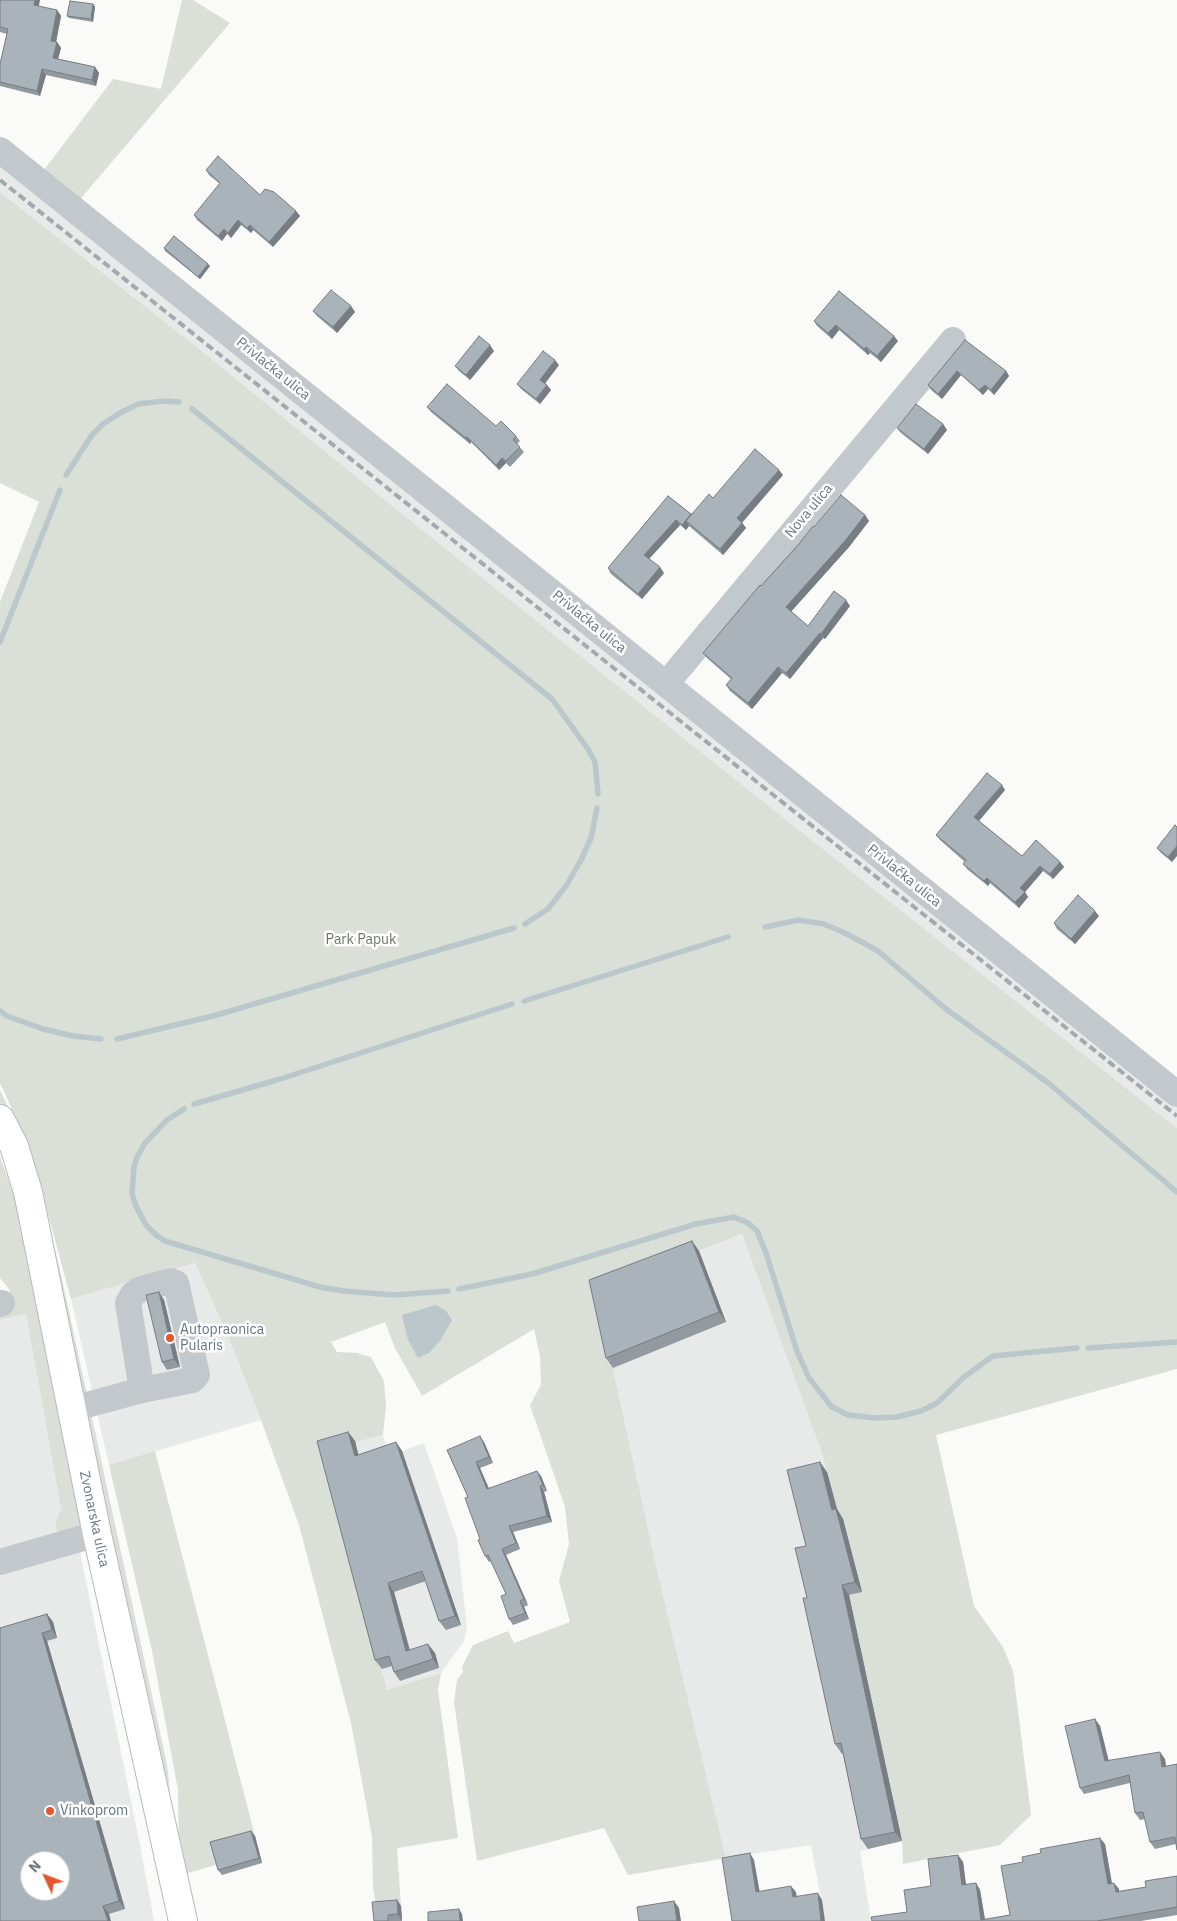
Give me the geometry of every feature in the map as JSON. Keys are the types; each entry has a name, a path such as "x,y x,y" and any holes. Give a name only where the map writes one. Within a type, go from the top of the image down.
{"main road":[{"name":"Zvonarska ulica","path":"0,1120 14,1146 28,1192 97,1534 183,1921"}],"street":[{"name":"Privlačka ulica","path":"0,150 1177,1094"},
{"name":"Nova ulica","path":"666,684 953,340"},
{"path":"72,1409 142,1390"},
{"path":"0,1562 97,1534"}],"shaded area":[{"path":"0,165 1177,1103 1177,1128 809,838 401,513 198,348 0,192"},
{"path":"742,1234 823,1456 839,1519 843,1519 862,1592 849,1596 902,1841 860,1851 871,1921 825,1921 811,1845 726,1858 658,1574 613,1368 699,1251"},
{"path":"195,1263 231,1343 261,1420 109,1465 71,1299"},
{"path":"436,1305 446,1311 452,1320 440,1341 429,1353 418,1358 408,1340 402,1315"},
{"name":"Vinkoprom","path":"26,1314 61,1511 55,1525 76,1532 154,1921 0,1921 0,1320"},
{"path":"383,1435 389,1456 424,1443 457,1538 467,1627 464,1641 441,1673 387,1690 324,1450"}],"green space":[{"path":"182,0 193,0 230,23 77,203 41,174 113,79 161,89"},
{"name":"Park Papuk","path":"0,192 198,348 401,513 809,838 1177,1128 1177,1369 936,1435 974,1606 1003,1647 1013,1671 1031,1815 1000,1845 903,1864 902,1841 849,1595 862,1592 843,1519 839,1519 823,1456 742,1234 596,1291 658,1574 726,1858 628,1875 604,1828 477,1861 454,1702 457,1680 463,1672 462,1667 473,1645 508,1631 514,1643 570,1622 559,1581 569,1544 565,1507 530,1405 541,1385 540,1356 534,1329 422,1396 395,1348 385,1322 331,1342 337,1352 357,1353 371,1357 384,1381 386,1406 383,1435 324,1450 387,1690 441,1673 438,1690 458,1838 397,1848 401,1906 376,1908 373,1887 372,1836 351,1723 299,1525 231,1343 195,1263 71,1299 31,1151 0,1083 0,602 39,502 0,483"},
{"path":"0,1090 14,1119 45,1210 62,1279 164,1751 168,1771 172,1825 17,1140 0,1103"},
{"path":"0,1157 14,1196 83,1512 80,1526 60,1539 55,1524 61,1510 26,1314 0,1320 0,1312 10,1295 9,1289 0,1278"},
{"path":"155,1451 255,1836 219,1864 185,1874 179,1848 178,1790 173,1763 152,1651 109,1465"}],"building":[{"path":"0,0 35,0 34,5 57,10 51,41 57,42 53,58 95,67 92,80 42,69 37,91 0,82 0,64 8,29 0,27"},
{"path":"70,1 93,4 91,19 67,16"},
{"path":"218,156 260,195 265,189 274,192 296,211 269,242 250,225 247,228 238,220 228,233 224,229 218,236 194,215 220,183 206,170"},
{"path":"174,236 208,264 198,277 164,248"},
{"path":"331,290 351,306 333,327 313,311"},
{"path":"839,291 894,336 877,356 866,347 864,349 836,325 828,333 814,321"},
{"path":"479,336 490,345 466,375 455,366"},
{"path":"965,340 1006,371 991,390 985,385 979,390 957,371 938,394 928,385"},
{"path":"543,351 555,360 540,380 547,385 536,399 517,384"},
{"path":"447,384 496,426 501,421 516,436 513,440 520,447 506,461 502,458 496,465 467,437 427,407"},
{"path":"916,404 943,424 924,449 897,428"},
{"path":"755,449 779,470 737,518 742,523 720,549 686,521 709,494 713,498"},
{"path":"841,495 865,515 845,541 786,607 808,626 834,591 846,600 821,634 786,673 778,667 748,703 726,685 732,678 703,653 760,585 799,544"},
{"path":"668,496 691,514 682,525 676,520 644,555 660,567 638,594 608,568"},
{"path":"987,773 1002,785 974,817 1022,856 1036,840 1060,862 1050,874 1040,866 1020,888 1025,892 1015,902 987,878 984,881 963,864 966,860 936,835"},
{"path":"1175,825 1177,827 1177,846 1168,857 1157,848"},
{"path":"1078,895 1095,911 1071,939 1054,923"},
{"path":"692,1241 719,1312 606,1358 589,1280"},
{"path":"159,1292 174,1359 162,1362 146,1295"},
{"path":"348,1432 355,1456 396,1442 455,1616 439,1621 422,1571 388,1583 406,1651 428,1644 433,1659 394,1672 389,1656 375,1660 317,1441"},
{"path":"480,1436 489,1457 476,1462 487,1489 537,1471 543,1485 540,1486 547,1516 509,1526 516,1543 502,1549 524,1599 520,1601 525,1613 509,1619 501,1596 506,1594 488,1555 485,1556 478,1540 480,1539 465,1498 468,1497 447,1450"},
{"path":"820,1462 832,1510 836,1509 855,1582 842,1585 895,1832 861,1839 841,1743 835,1744 803,1598 807,1598 795,1548 806,1546 787,1470"},
{"path":"47,1614 52,1630 42,1633 119,1901 103,1906 108,1921 0,1921 0,1628"},
{"path":"1095,1719 1105,1761 1160,1752 1162,1767 1177,1764 1177,1850 1175,1837 1150,1842 1143,1812 1135,1813 1129,1775 1080,1788 1065,1726"},
{"path":"251,1831 259,1858 218,1870 210,1842"},
{"path":"1100,1838 1108,1884 1114,1883 1116,1892 1146,1887 1145,1881 1177,1876 1177,1907 1097,1921 872,1921 871,1917 907,1912 904,1890 931,1886 928,1859 958,1855 962,1885 976,1883 981,1920 1010,1915 1001,1866 1023,1862 1022,1857 1041,1853 1040,1849"},
{"path":"750,1853 756,1892 791,1886 793,1897 818,1893 821,1921 732,1921 722,1858"},
{"path":"397,1900 398,1914 388,1915 388,1921 374,1921 372,1902"},
{"path":"674,1901 677,1921 639,1921 637,1907"},
{"path":"459,1909 460,1921 428,1921 428,1912"}],"waterway":[{"path":"66,475 92,435 103,424 120,413 138,404 164,401 179,402"},
{"path":"192,409 552,699 588,749 595,762 598,794"},
{"path":"0,642 60,490"},
{"path":"525,924 548,909 566,886 591,838 597,808"},
{"path":"765,927 798,920 824,924 878,951 946,1009 1047,1082 1177,1192"},
{"path":"117,1039 213,1016 514,928"},
{"path":"524,1001 728,937"},
{"path":"194,1104 277,1080 512,1004"},
{"path":"0,1011 7,1016 43,1029 73,1036 101,1039"},
{"path":"184,1109 167,1120 145,1143 134,1167 132,1193 135,1204 146,1225 156,1235 165,1241 320,1287 343,1291 395,1295 448,1291"},
{"path":"459,1289 532,1274 696,1224 734,1217 748,1223 757,1231 766,1253 797,1351 809,1378 832,1407 848,1415 875,1418 897,1417 921,1411 937,1403 964,1377 993,1356 1077,1348"},
{"path":"1088,1348 1177,1342"}],"railway":[{"path":"0,180 1177,1116"}],"place":[{"name":"Autopraonica Pularis","path":"170,1338"},
{"name":"Vinkoprom","path":"50,1811"}]}
